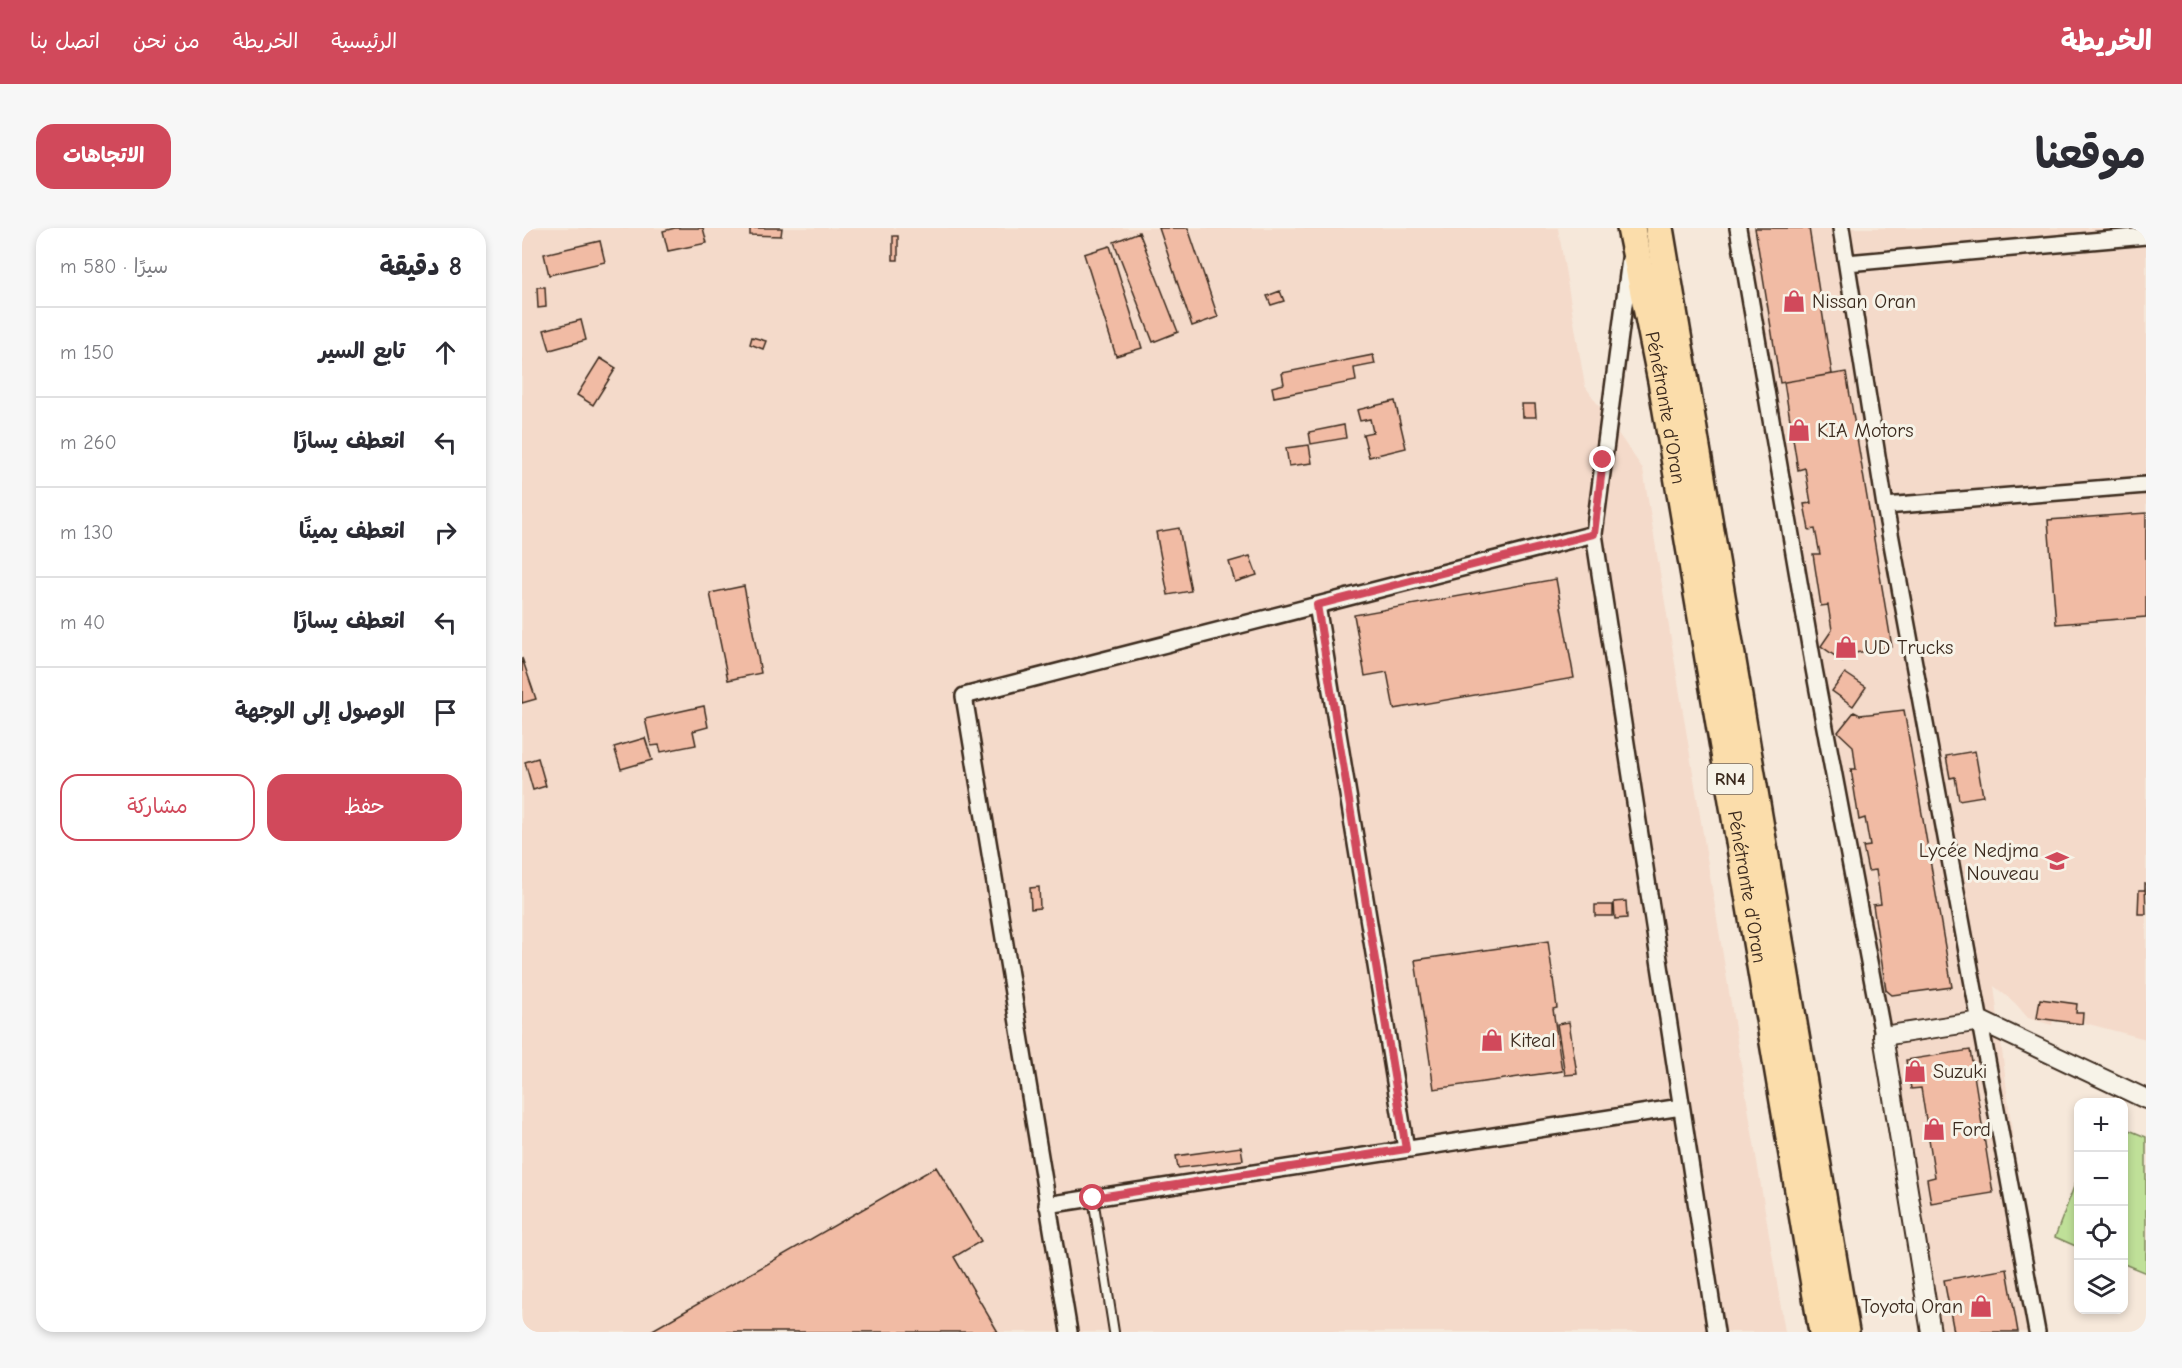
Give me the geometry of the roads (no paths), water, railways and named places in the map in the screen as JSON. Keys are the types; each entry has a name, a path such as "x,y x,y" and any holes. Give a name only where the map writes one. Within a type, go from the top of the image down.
{"highway":[{"name":"Pénétrante d'Oran","path":"1659,228 1845,1332"},
{"name":"Pénétrante d'Oran","path":"1632,233 1662,381 1823,1332"}],"street":[{"path":"1738,228 1812,658 1883,1036 1930,1332"},
{"path":"1841,228 1885,506 2037,1332"},
{"path":"1632,233 1594,534 1716,1332"},
{"path":"1847,263 2146,236"},
{"path":"1885,506 2146,485"},
{"path":"1069,1332 964,696 1594,534"},
{"path":"1317,605 1406,1149"},
{"path":"1883,1036 1981,1021 2146,1099"},
{"path":"1047,1205 1681,1107"}],"lane":[{"path":"1093,1198 1114,1332"}],"place":[{"name":"Nissan Oran","path":"1794,301"},
{"name":"KIA Motors","path":"1799,430"},
{"name":"UD Trucks","path":"1846,647"},
{"name":"Lycée Nedjma Nouveau","path":"2057,861"},
{"name":"Kiteal","path":"1492,1040"},
{"name":"Suzuki","path":"1915,1071"},
{"name":"Ford","path":"1934,1129"},
{"name":"Toyota Oran","path":"1981,1306"}]}
